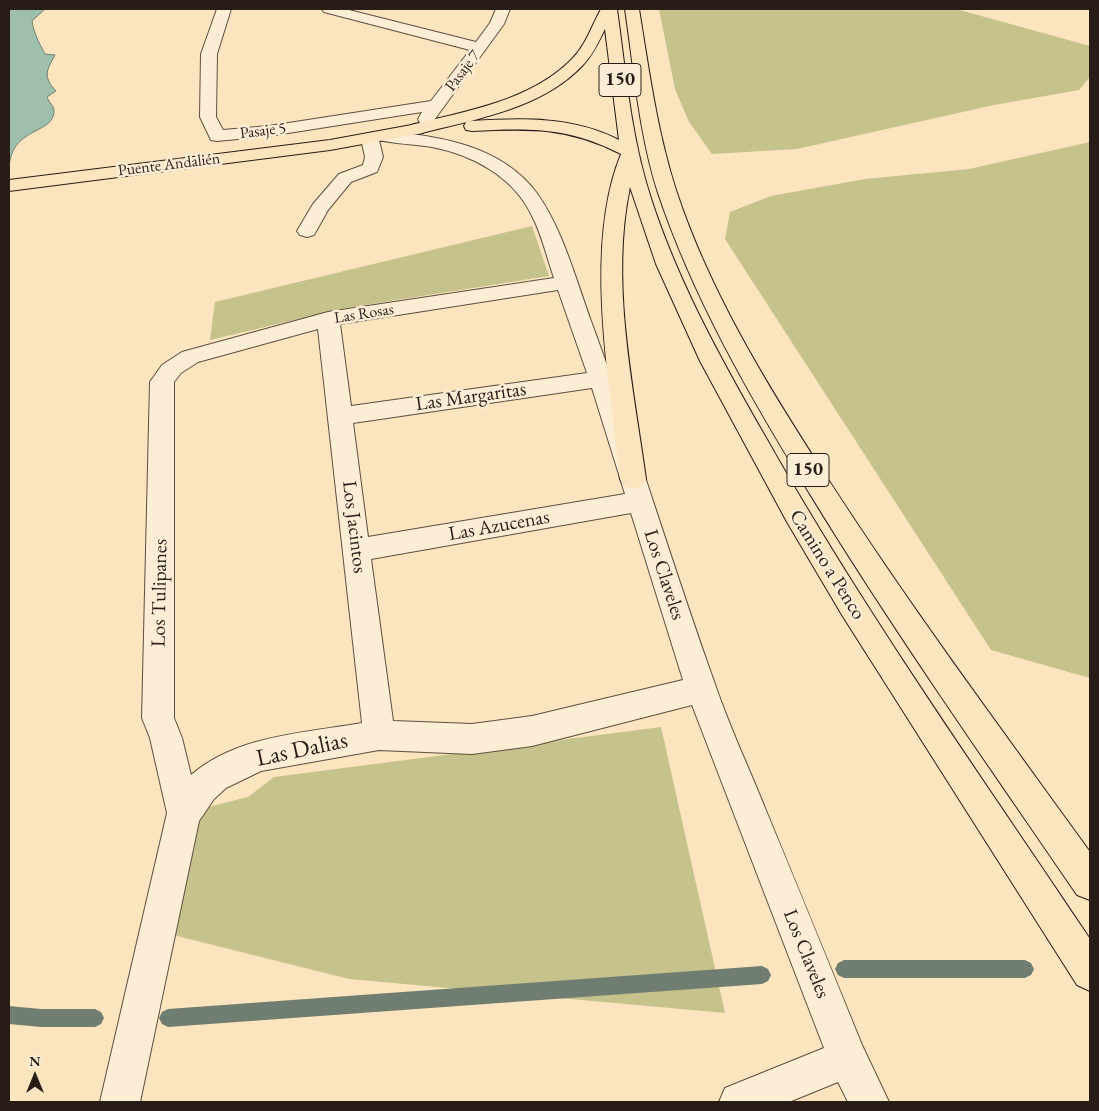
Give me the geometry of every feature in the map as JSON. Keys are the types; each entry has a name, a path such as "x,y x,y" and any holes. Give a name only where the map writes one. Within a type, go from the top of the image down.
{"main road":[{"path":"417,129 499,107 545,86 577,62 587,50 609,9"},
{"name":"Camino a Penco","path":"609,9 630,152 644,208 666,264 711,361 796,515 852,606 1090,972"},
{"name":"Camino a Penco","path":"632,9 653,138 664,181 683,234 718,312 782,428 836,515 1090,882"},
{"path":"417,129 510,123 549,124 585,131 602,137 630,152 620,184 615,220 613,280 637,490"},
{"name":"Puente Andalién","path":"9,186 330,145 417,129"}],"street":[{"name":"Pasaje 5","path":"224,9 209,54 208,117 217,136 269,131 438,105"},
{"path":"329,9 480,48"},
{"name":"Pasaje 7","path":"417,129 438,105 498,24 503,9"},
{"path":"306,231 320,208 345,178 371,168 377,137"},
{"name":"Los Claveles","path":"377,137 409,138 452,147 487,160 510,174 533,199 542,216 601,379 700,689 848,1058 869,1102"},
{"name":"Las Rosas","path":"169,371 190,357 328,319 567,282"},
{"name":"Los Jacintos","path":"328,319 379,735"},
{"name":"Los Tulipanes","path":"169,371 162,382 158,718 166,738 184,813"},
{"name":"Las Margaritas","path":"340,416 601,379"},
{"name":"Las Azucenas","path":"357,550 637,490"},
{"name":"Las Dalias","path":"120,1102 184,813 202,788 214,778 258,756 379,735 472,739 532,731 700,689"},
{"path":"739,1102 848,1058"}],"shaded area":[{"path":"9,9 45,9 32,21 37,38 45,54 55,55 47,77 56,91 47,97 54,109 52,119 16,145 11,155 9,169"},
{"path":"659,9 956,9 1090,46 1090,77 1079,90 994,105 797,149 712,154 689,122 675,89"},
{"path":"1090,142 1090,678 991,650 725,239 730,212 771,196 865,179 969,169"},
{"path":"532,226 549,276 346,308 210,340 215,302"},
{"path":"661,727 725,1013 349,979 157,931 184,813 248,797 274,777"}],"waterway":[{"path":"844,969 1025,969"},
{"path":"168,1018 762,975"},
{"path":"9,1015 41,1018 95,1018"}]}
